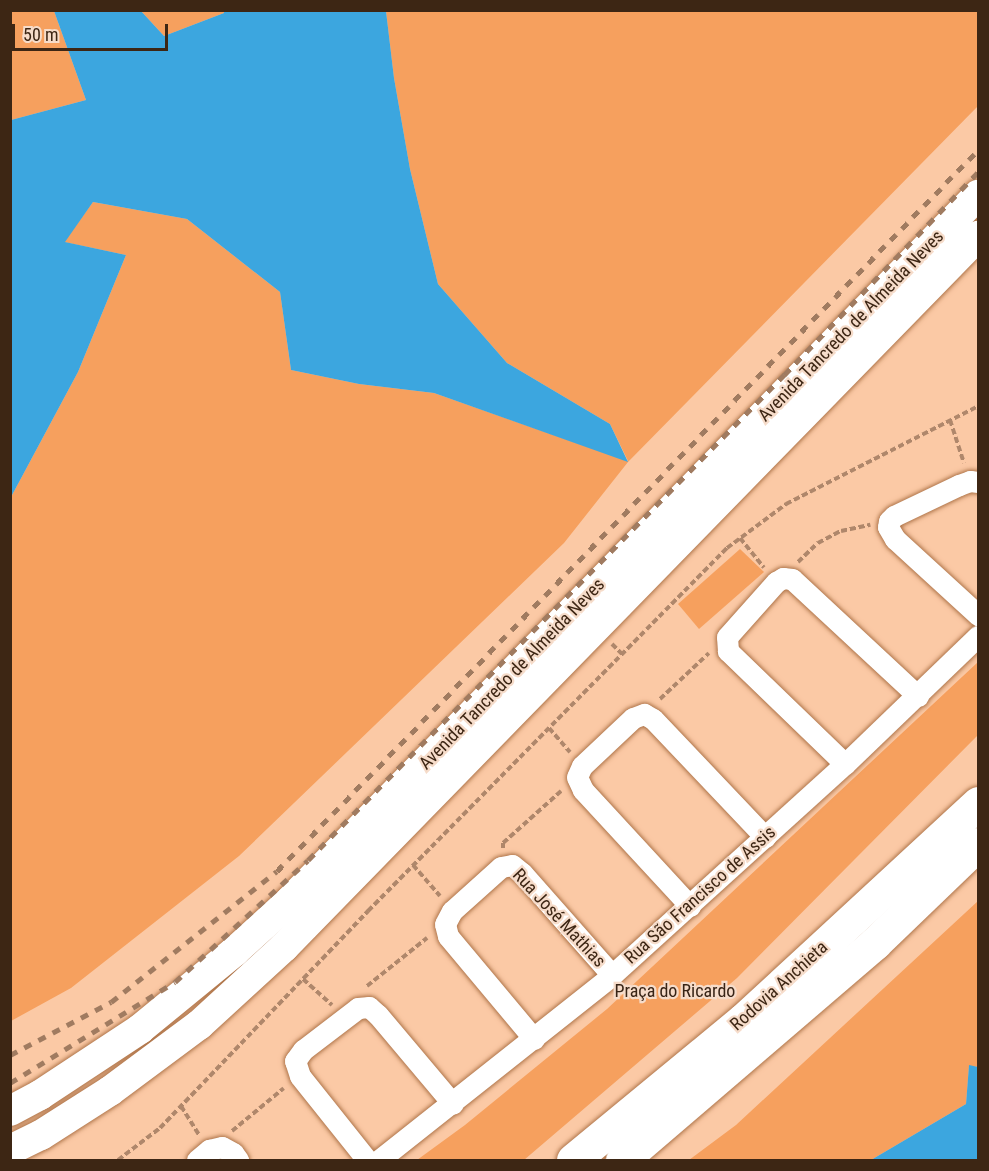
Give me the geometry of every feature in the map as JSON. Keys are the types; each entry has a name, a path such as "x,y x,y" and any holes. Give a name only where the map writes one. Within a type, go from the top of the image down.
{"highway":[{"name":"Rodovia Anchieta","path":"573,1161 742,1020 978,803"},
{"name":"Rodovia Anchieta","path":"622,1161 857,959 978,844"}],"main road":[{"name":"Avenida Tancredo de Almeida Neves","path":"10,1111 40,1095 140,1029 234,952 291,901 978,195"},
{"name":"Avenida Tancredo de Almeida Neves","path":"10,1150 41,1135 137,1071 199,1025 284,947 978,236"}],"street":[{"path":"974,482 927,501 889,521 890,533 895,540 978,615"},
{"path":"845,764 728,651 727,637 752,607 780,580 792,579 918,696"},
{"name":"Rua São Francisco de Assis","path":"379,1161 612,975 845,764 978,636"},
{"path":"690,906 583,790 580,772 633,718 644,714 653,719 765,837"},
{"name":"Rua José Mathias","path":"449,917 501,867 512,865 522,873 612,975"},
{"path":"449,917 448,936 534,1039"},
{"path":"367,1161 300,1076 295,1061 303,1050 358,1008 369,1007 453,1104"}],"path":[{"path":"118,1161 160,1128 413,865 727,548 786,504 978,406"},
{"path":"950,420 974,482"},
{"path":"740,538 780,580 818,543 841,531 889,521"},
{"path":"644,714 727,637"},
{"path":"501,867 503,843 580,772 549,728"},
{"path":"369,1007 367,986 449,917 413,865"},
{"path":"303,979 338,1023"},
{"path":"181,1106 217,1155 234,1127 300,1076"}],"green space":[{"path":"11,11 54,11 86,100 11,120"},
{"path":"141,11 224,11 224,13 164,36"},
{"path":"386,11 978,11 978,106 628,462 564,543 239,856 71,988 11,1021 11,497 78,372 126,255 64,242 93,202 187,219 280,292 291,370 359,384 434,393 628,461 610,424 507,363 438,284 410,169 394,78"},
{"path":"740,549 764,572 699,629 678,604"},
{"name":"Praça do Ricardo","path":"978,662 978,735 737,978 524,1160 417,1160 465,1125 607,1009"},
{"path":"978,901 978,1067 969,1066 966,1104 871,1160 689,1160 736,1125"}],"water":[{"path":"54,11 141,11 164,36 224,13 224,11 386,11 394,78 410,169 438,284 507,363 610,424 628,462 434,393 359,384 291,370 280,292 187,219 93,202 65,242 126,255 78,372 11,497 11,120 86,100"},
{"path":"969,1065 978,1067 978,1160 871,1160 966,1104"}],"railway":[{"path":"10,1055 111,1002 277,871 978,150"},
{"path":"10,1083 175,982 308,860 784,375 978,172"}]}
